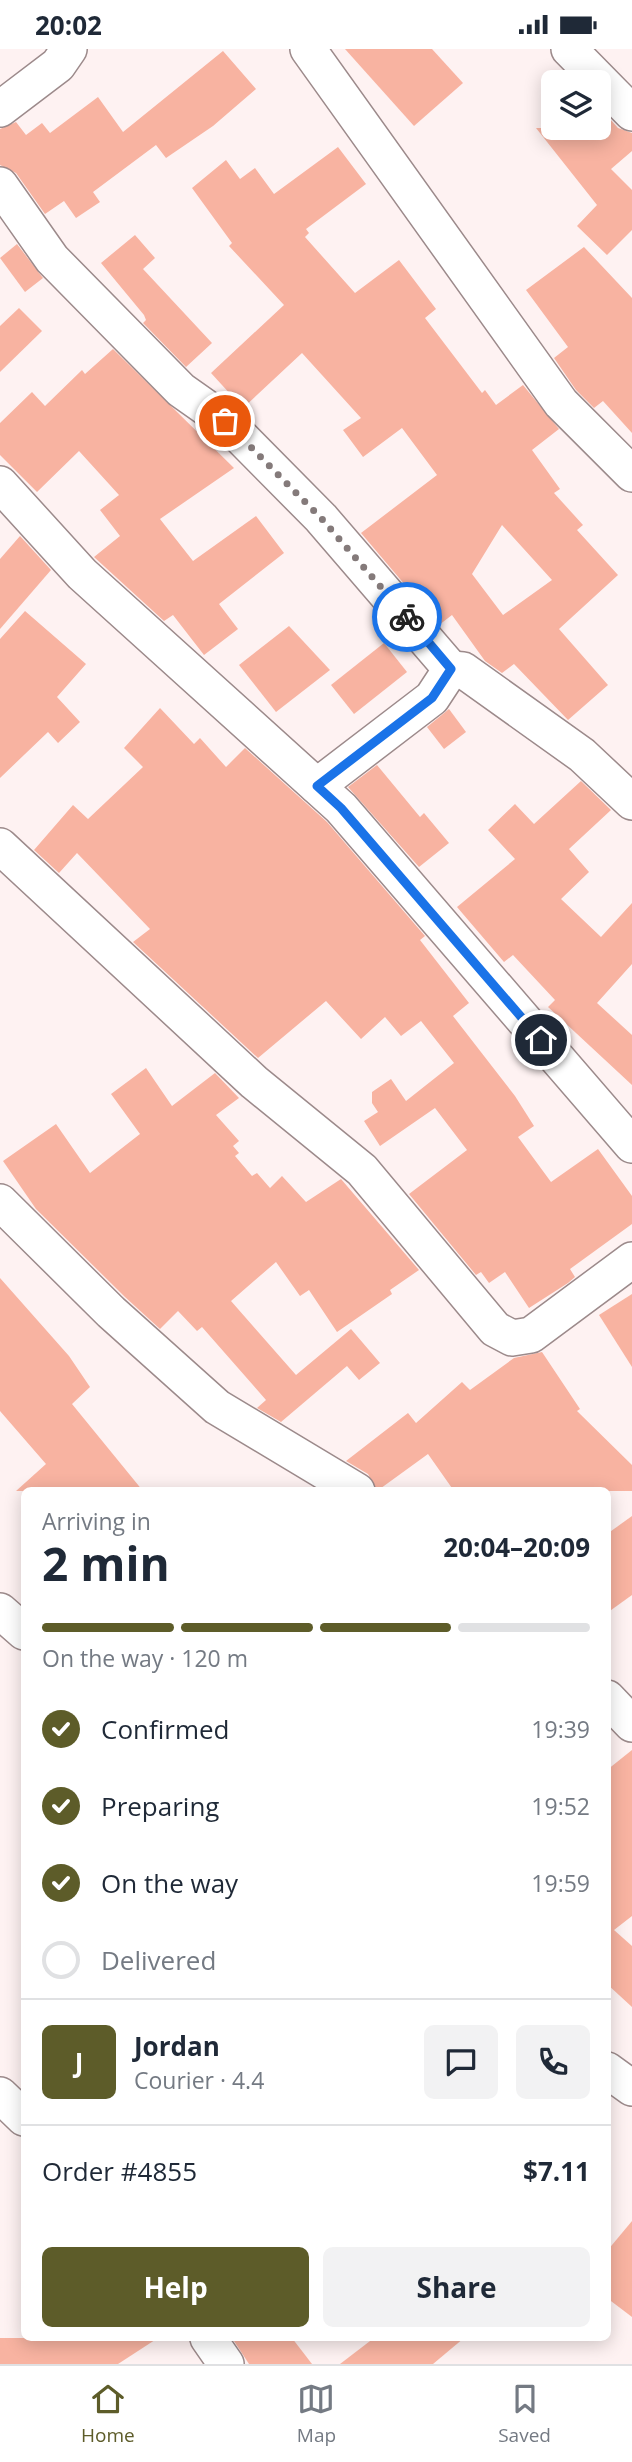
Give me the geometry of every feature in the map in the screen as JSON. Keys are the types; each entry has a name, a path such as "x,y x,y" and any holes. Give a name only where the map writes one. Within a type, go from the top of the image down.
{"street":[{"path":"0,109 58,65 69,49"},
{"path":"308,49 561,403 632,474"},
{"path":"569,49 632,113"},
{"path":"0,185 52,259 181,390 225,421 321,518 451,669 463,670 582,755 632,802"},
{"path":"0,484 82,574 341,808 632,1145"},
{"path":"317,786 432,698 451,669"},
{"path":"0,846 254,1083 362,1170 495,1329 512,1338 531,1335 632,1260"},
{"path":"0,1202 111,1312 217,1407 350,1487"},
{"path":"0,1611 21,1629"},
{"path":"611,1702 632,1724"},
{"path":"611,2073 632,2088"},
{"path":"0,2095 21,2116"},
{"path":"210,2341 226,2364"}],"building":[{"path":"345,49 432,49 463,83 414,126"},
{"path":"223,51 256,89 213,126 166,158 156,145 93,192 100,202 76,218 64,201 45,214 16,173 0,165 0,129 16,122 26,135 42,123 50,133 98,97 123,132"},
{"path":"611,120 618,128 632,133 632,151 611,169 632,190 632,230 607,255 577,226 597,205 546,140 611,140"},
{"path":"338,147 366,184 306,229 309,233 305,237 355,293 399,260 436,309 425,318 482,393 485,390 496,405 523,385 559,429 532,450 560,489 554,493 583,525 577,530 618,575 559,629 608,685 568,720 514,664 502,673 485,661 452,615 439,625 361,533 437,475 402,428 363,457 343,430 361,418 302,353 243,408 211,373 284,305 229,246 232,243 192,188 226,160 240,179 255,168 274,194","holes":["502,525 552,580 503,615 472,574"]},
{"path":"135,235 155,258 143,269 212,343 186,367 143,323 146,320 144,315 101,263"},
{"path":"17,244 43,278 25,292 0,258"},
{"path":"584,247 632,298 632,433 603,401 594,408 576,390 554,358 568,347 526,290"},
{"path":"19,308 42,331 0,372 0,326"},
{"path":"113,349 234,468 160,519 193,561 256,516 284,553 219,604 238,629 204,655 173,615 164,621 94,557 120,536 100,510 119,495 79,451 37,492 0,455 0,423 32,392 45,406 82,370 85,374"},
{"path":"20,536 51,570 0,629 0,559"},
{"path":"25,611 86,664 57,697 80,722 58,743 48,732 0,778 0,639"},
{"path":"289,626 330,670 276,712 239,665"},
{"path":"384,643 407,672 354,714 331,685"},
{"path":"160,708 194,744 200,738 226,767 245,748 327,822 425,936 420,940 469,1003 453,1016 515,1096 534,1126 518,1137 551,1182 598,1149 632,1196 632,1224 570,1269 575,1277 568,1283 529,1308 505,1272 489,1283 481,1272 476,1275 409,1194 467,1150 435,1108 380,1146 364,1121 378,1112 372,1103 372,1092 391,1079 406,1101 454,1063 421,1021 401,1036 385,1017 361,1039 326,1001 258,1058 133,942 150,929 77,853 59,873 34,850 73,805 88,819 143,767 124,748"},
{"path":"449,709 466,732 444,749 427,727"},
{"path":"377,765 420,817 424,813 449,843 419,867 348,787"},
{"path":"581,781 611,810 569,849 589,872 561,899 601,937 632,903 632,964 597,1003 632,1035 632,1085 548,1007 555,1000 513,955 504,962 457,907 515,859 488,830 515,804 534,824"},
{"path":"146,1068 172,1106 215,1073 239,1098 216,1115 239,1141 233,1146 239,1153 235,1156 252,1176 257,1173 270,1188 282,1176 306,1202 341,1179 419,1270 390,1290 392,1294 337,1332 309,1290 300,1296 276,1262 231,1301 296,1375 351,1329 380,1363 359,1380 347,1366 281,1422 257,1408 266,1400 202,1327 197,1331 178,1311 160,1329 125,1297 36,1209 3,1161 56,1124 90,1173 140,1134 111,1094"},
{"path":"0,1278 69,1356 90,1387 72,1404 140,1487 21,1487 21,1491 16,1491 46,1464 0,1411"},
{"path":"632,1294 632,1367 599,1315"},
{"path":"542,1352 580,1409 577,1411 632,1465 632,1491 611,1491 611,1487 451,1487 428,1454 383,1487 375,1487 368,1474 346,1461 408,1413 416,1423 462,1382 470,1390 514,1358"},
{"path":"632,1516 632,1595 611,1610 611,1531"},
{"path":"632,1750 632,1916 614,1930 632,1946 632,2007 611,1988 611,1767"},
{"path":"632,2221 632,2317 611,2301 611,2246"},
{"path":"0,2338 21,2338 21,2341 153,2341 118,2364 0,2364"},
{"path":"234,2341 294,2341 312,2364 249,2364"},
{"path":"370,2341 460,2341 433,2364 340,2364"}],"way so far":[{"path":"225,421 321,518 407,617"}],"route":[{"path":"407,617 451,669 432,698 317,786 341,808 541,1040"}]}
